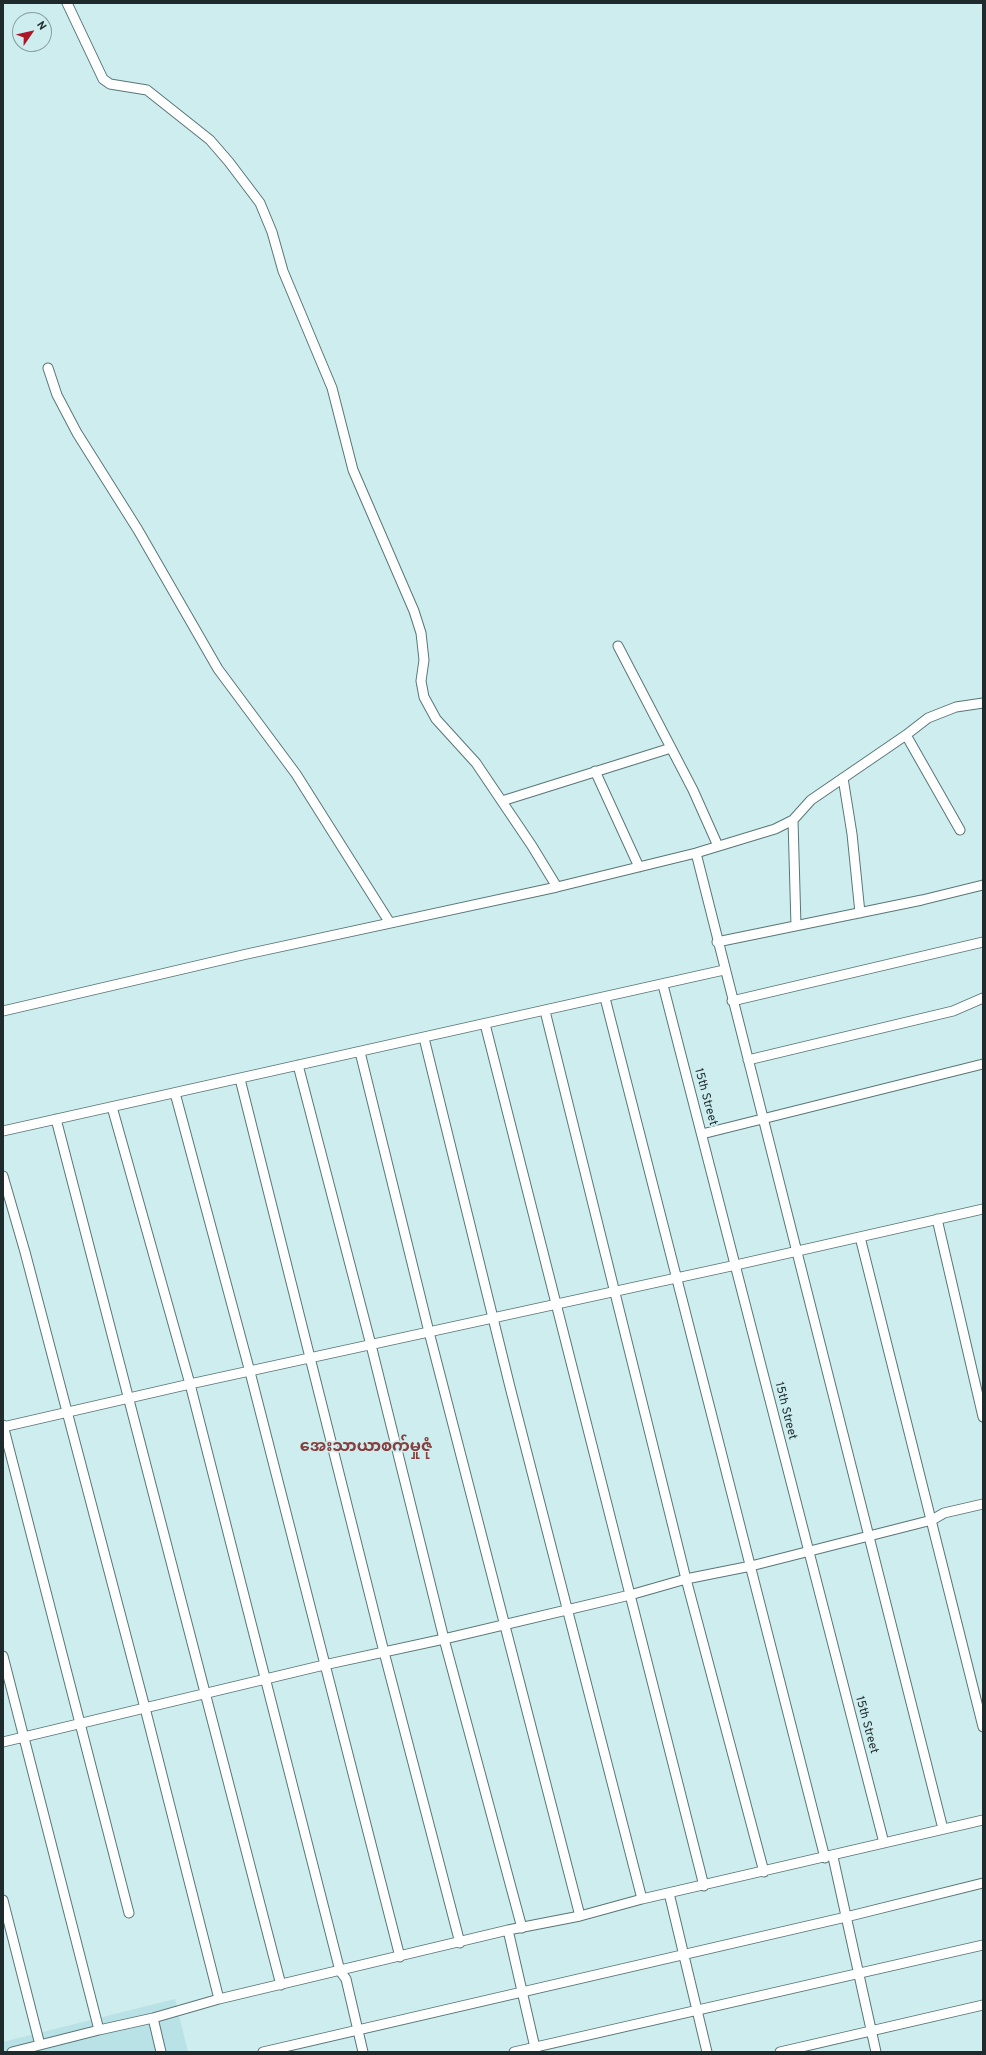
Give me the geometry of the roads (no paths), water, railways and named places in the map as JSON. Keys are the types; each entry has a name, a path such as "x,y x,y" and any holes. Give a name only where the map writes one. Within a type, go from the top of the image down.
{"street":[{"path":"67,3 103,79 110,84 147,90 210,140 229,162 260,203 272,232 283,271 332,388 353,470 421,633 424,660 421,681 424,697 436,719 476,762 532,846 557,888"},
{"path":"48,368 57,395 77,433 138,530 218,669 296,774 390,923"},
{"path":"618,646 671,748 718,846"},
{"path":"3,1010 129,980 557,888 696,853 775,829 793,820 811,800 906,735 928,718 956,707 983,704"},
{"path":"906,735 960,830"},
{"path":"502,801 671,748"},
{"path":"595,771 639,867"},
{"path":"843,778 852,834 860,913"},
{"path":"793,820 796,926"},
{"path":"696,853 724,970 943,1829"},
{"path":"718,942 860,913 983,885"},
{"path":"732,1001 983,942"},
{"path":"3,1131 605,998 724,970"},
{"name":"15th Street","path":"663,985 884,1843"},
{"path":"605,998 751,1566 846,1917 876,2052"},
{"path":"748,1060 953,1011 983,998"},
{"path":"545,1011 616,1292 686,1579 764,1872"},
{"path":"485,1024 704,1886"},
{"path":"424,1038 493,1318 642,1899"},
{"path":"360,1052 429,1332 580,1916"},
{"path":"702,1134 983,1064"},
{"path":"298,1065 371,1345 444,1639 522,1928"},
{"path":"240,1079 384,1652 460,1943"},
{"path":"175,1093 250,1372 400,1957"},
{"path":"112,1107 190,1384 340,1971 346,1979 363,2052"},
{"path":"56,1119 281,1985"},
{"path":"3,1176 145,1708 219,1999"},
{"path":"129,1913 3,1426 797,1252 983,1208"},
{"path":"937,1219 983,1417"},
{"path":"860,1237 983,1727"},
{"path":"3,1742 25,1738 81,1723 324,1665 568,1610 630,1595 686,1579 751,1566 932,1520 944,1513 983,1504"},
{"path":"3,1656 99,2030"},
{"path":"12,2052 153,2018 219,1999 460,1943 508,1930 580,1916 642,1899 829,1858 884,1843 983,1820"},
{"path":"263,2052 846,1917 983,1883"},
{"path":"668,1894 707,2052"},
{"path":"3,1900 40,2045"},
{"path":"508,1930 535,2049"},
{"path":"514,2052 535,2049 697,2010 983,1945"},
{"path":"780,2052 871,2029 983,2005"},
{"path":"153,2018 161,2052"}],"district":[{"name":"အေးသာယာစက်မှုဇုံ","path":"366,1448"}]}
